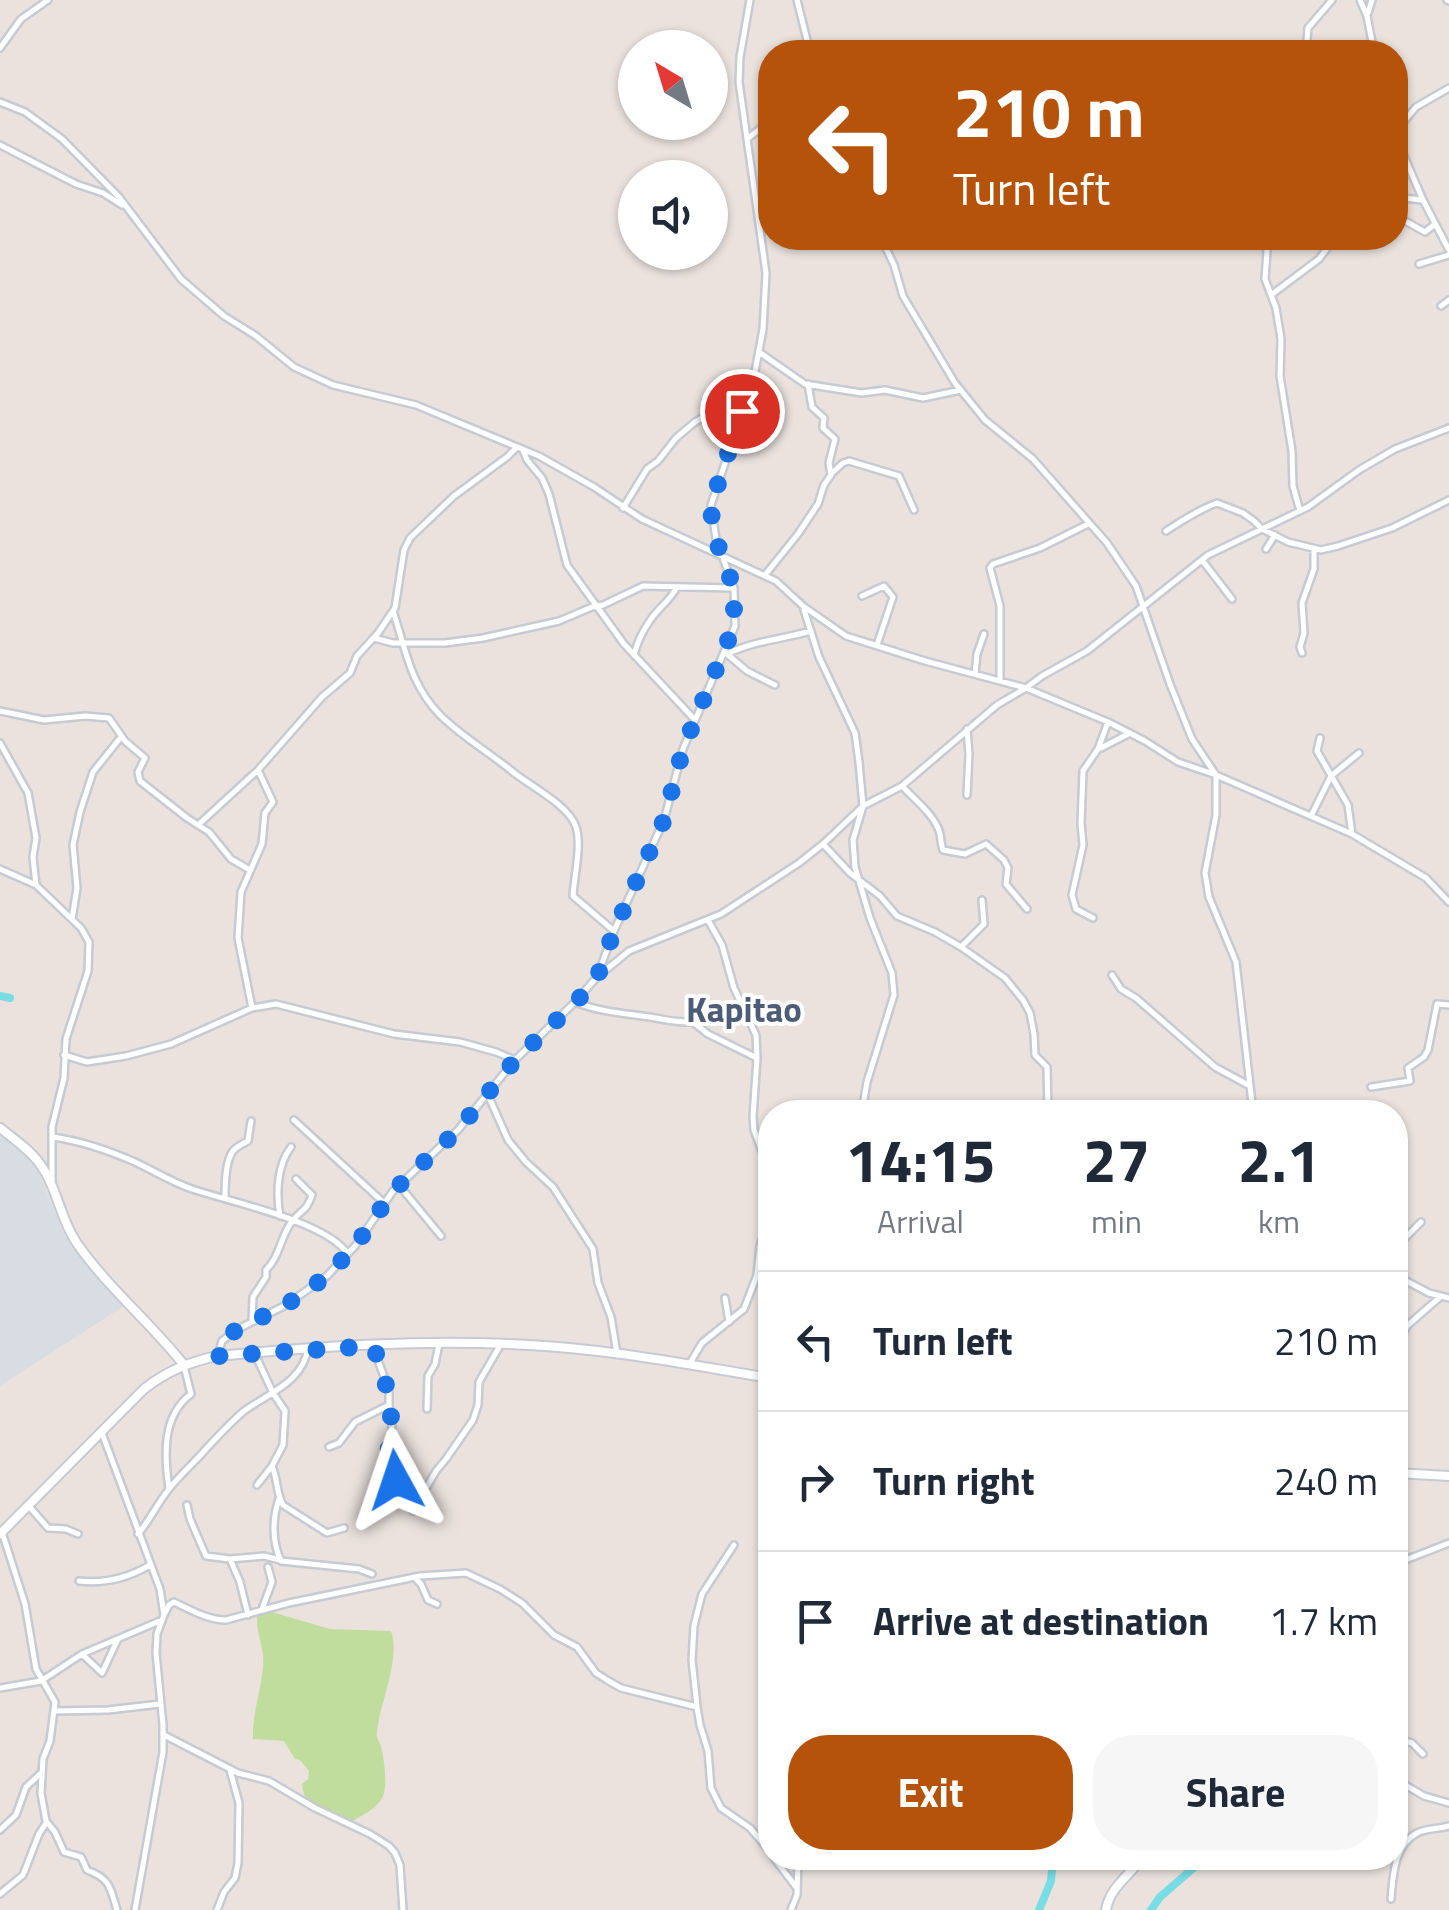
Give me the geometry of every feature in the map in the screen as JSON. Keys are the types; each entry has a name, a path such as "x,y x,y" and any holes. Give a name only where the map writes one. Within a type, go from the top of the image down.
{"main road":[{"path":"0,1128 40,1165 69,1231 98,1270 184,1364"},
{"path":"1,1533 144,1389 168,1371 218,1356 440,1342 501,1344 618,1354 758,1376"},
{"path":"1408,1474 1449,1476"},
{"path":"1106,1910 1112,1892 1131,1870"}],"street":[{"path":"0,48 21,19 48,0"},
{"path":"750,0 738,73 758,219"},
{"path":"797,0 807,40"},
{"path":"1307,40 1308,28 1332,0"},
{"path":"1360,0 1368,16 1372,40"},
{"path":"1368,16 1372,0"},
{"path":"1408,118 1416,108 1449,88"},
{"path":"0,102 25,112 55,132 125,206 182,279 224,316 294,367 332,384 416,405 520,448 575,476 642,519 765,575 846,636 925,662 1026,688 1108,722 1178,762 1352,834 1426,878 1449,902"},
{"path":"746,139 758,128"},
{"path":"0,145 125,206"},
{"path":"1408,170 1448,247 1420,264"},
{"path":"1408,198 1423,200"},
{"path":"1408,223 1425,232 1435,224"},
{"path":"597,978 664,820 678,765 726,654 734,626 734,588 712,521 711,505 759,352 765,310 763,250"},
{"path":"887,250 904,296 961,390 985,420 1034,458 1107,543 1130,576 1144,606 1192,739 1216,775 1216,815 1205,873 1209,897 1236,962 1252,1100"},
{"path":"1267,250 1265,279 1276,308 1281,339 1279,369 1292,451 1293,486 1300,511"},
{"path":"1271,295 1326,250"},
{"path":"1441,306 1449,300"},
{"path":"759,352 808,384 862,393 885,390 923,398 961,390"},
{"path":"808,384 812,408 825,419 822,428 835,439 829,462 832,474"},
{"path":"623,508 647,468 686,428 722,406 740,417"},
{"path":"218,1356 222,1341 236,1330 327,1276 399,1185 458,1130 515,1060 628,950 708,920 774,880 823,844 863,806 902,786 997,705 1088,651 1202,560 1300,511 1379,458 1449,428"},
{"path":"520,448 542,477 567,565 634,654 695,720"},
{"path":"198,824 258,770 310,709 350,673 359,654 393,611 404,550 410,538 454,496 520,448"},
{"path":"765,575 808,520 832,474 843,463 849,461 899,476 914,510"},
{"path":"1166,530 1216,503 1243,513 1262,529 1288,542 1314,550 1330,549 1392,528 1449,500"},
{"path":"1000,680 1000,606 990,568 1089,523"},
{"path":"1266,549 1275,535"},
{"path":"1302,653 1302,603 1314,570 1314,550"},
{"path":"1202,560 1232,600"},
{"path":"374,638 388,643 435,645 559,620 643,586 734,588"},
{"path":"634,654 649,620 678,586"},
{"path":"862,596 884,586 893,598 878,644"},
{"path":"802,606 819,657 854,733 863,806 853,840 857,880 894,982 894,995 864,1100"},
{"path":"393,611 414,680 443,718 571,818 577,830 573,896 614,931"},
{"path":"726,654 751,644 811,631"},
{"path":"975,674 984,634"},
{"path":"726,654 747,671 775,685"},
{"path":"0,711 44,720 109,718 121,736 145,758 138,772 140,780 215,837 231,860 250,870"},
{"path":"1093,918 1076,909 1072,895 1083,845 1083,771 1105,736 1108,722"},
{"path":"967,729 967,795"},
{"path":"1098,749 1130,733"},
{"path":"72,919 77,877 73,845 80,812 93,772 121,736"},
{"path":"1320,738 1316,748 1348,805 1352,834"},
{"path":"0,743 28,793 36,838 36,885"},
{"path":"1311,816 1331,776 1359,753"},
{"path":"252,1008 238,928 241,892 262,844 265,813 273,802 258,770"},
{"path":"902,786 940,831 940,848 965,854 986,844 998,854 1008,868 1006,884 1027,909"},
{"path":"823,844 897,916 935,932 1005,978 1023,1000 1033,1024 1034,1055 1047,1068 1048,1100"},
{"path":"0,868 36,885 90,942 90,963 69,1026 64,1078 54,1118 51,1188"},
{"path":"961,947 984,924 982,900"},
{"path":"708,920 756,1035 758,1058 752,1117 758,1140"},
{"path":"1112,974 1124,992 1136,998 1215,1067 1250,1086"},
{"path":"576,1002 598,1010 671,1023 692,1022 758,1058"},
{"path":"64,1055 87,1062 126,1056 171,1044 252,1008 284,1004 394,1034 460,1042 515,1060"},
{"path":"1371,1087 1410,1082 1408,1068 1428,1050 1437,1004 1449,1005"},
{"path":"488,1095 508,1140 553,1187 593,1248 598,1283 618,1354"},
{"path":"294,1120 384,1203"},
{"path":"225,1197 230,1159 235,1148 248,1140 251,1122"},
{"path":"53,1137 124,1158 194,1190 280,1216 332,1238 348,1254"},
{"path":"280,1216 276,1197 283,1159 292,1147"},
{"path":"252,1321 253,1297 292,1221 307,1209 312,1195 296,1179"},
{"path":"399,1185 441,1236"},
{"path":"1408,1235 1422,1222"},
{"path":"690,1365 702,1343 744,1309 758,1259"},
{"path":"1408,1281 1449,1298"},
{"path":"1408,1325 1440,1297"},
{"path":"725,1298 729,1322"},
{"path":"426,1409 428,1376 440,1342"},
{"path":"413,1511 473,1420 480,1382 501,1344"},
{"path":"373,1346 389,1391 392,1422 388,1455 396,1479 393,1485"},
{"path":"138,1534 169,1488 233,1420 299,1372 308,1348"},
{"path":"254,1352 272,1393 285,1411 284,1442 258,1485"},
{"path":"169,1488 166,1436 183,1401 192,1394 184,1364"},
{"path":"329,1447 339,1443 355,1422 388,1406"},
{"path":"100,1431 160,1590 163,1617"},
{"path":"272,1466 278,1483 274,1519 280,1560"},
{"path":"279,1499 289,1510 327,1533 344,1528"},
{"path":"28,1504 48,1528 78,1534"},
{"path":"187,1505 208,1557 264,1556 372,1574"},
{"path":"1,1533 25,1604 34,1665 54,1700 51,1737 43,1756 41,1793 46,1822 64,1852 80,1857 87,1870 104,1878 117,1910"},
{"path":"1408,1559 1449,1543"},
{"path":"734,1545 702,1594 694,1626 692,1660 711,1788 720,1808 758,1837"},
{"path":"230,1559 248,1614"},
{"path":"79,1581 128,1577 150,1565"},
{"path":"262,1609 272,1582 268,1567"},
{"path":"135,1910 164,1735 157,1634 174,1602 218,1620 414,1577 460,1573 500,1589 522,1603 554,1635 577,1647 606,1680 621,1688 697,1707"},
{"path":"414,1577 429,1601 438,1604"},
{"path":"0,1688 41,1681 82,1654 163,1617"},
{"path":"82,1654 102,1673 117,1640"},
{"path":"54,1711 161,1704"},
{"path":"164,1735 238,1774 269,1781 388,1846 400,1864 403,1910"},
{"path":"1408,1742 1424,1754"},
{"path":"217,1910 235,1878 238,1864 238,1804 230,1768"},
{"path":"0,1830 18,1812 26,1787 42,1772"},
{"path":"1408,1787 1424,1796 1449,1802"},
{"path":"0,1894 23,1875 46,1822"},
{"path":"1408,1840 1418,1832 1449,1826"},
{"path":"783,1870 798,1889"},
{"path":"792,1910 798,1870"},
{"path":"1391,1899 1396,1870"}],"shaded area":[{"path":"0,1133 39,1173 65,1236 124,1306 0,1386"}],"green space":[{"path":"265,1610 330,1629 391,1631 392,1667 377,1735 384,1763 384,1793 375,1807 349,1823 306,1799 302,1784 309,1771 295,1759 284,1741 253,1739 263,1660 257,1617"}],"waterway":[{"path":"0,996 10,998"},
{"path":"1039,1910 1052,1870"},
{"path":"1151,1910 1191,1870"}],"district":[{"name":"Kapitao","path":"744,1009"}],"route":[{"path":"396,1480 388,1455 392,1422 389,1391 373,1346 218,1356 218,1349 236,1330 286,1305 327,1276 356,1245 393,1191 458,1130 515,1060 597,978 664,820 683,749 734,626 734,588 710,513 742,411"}]}
